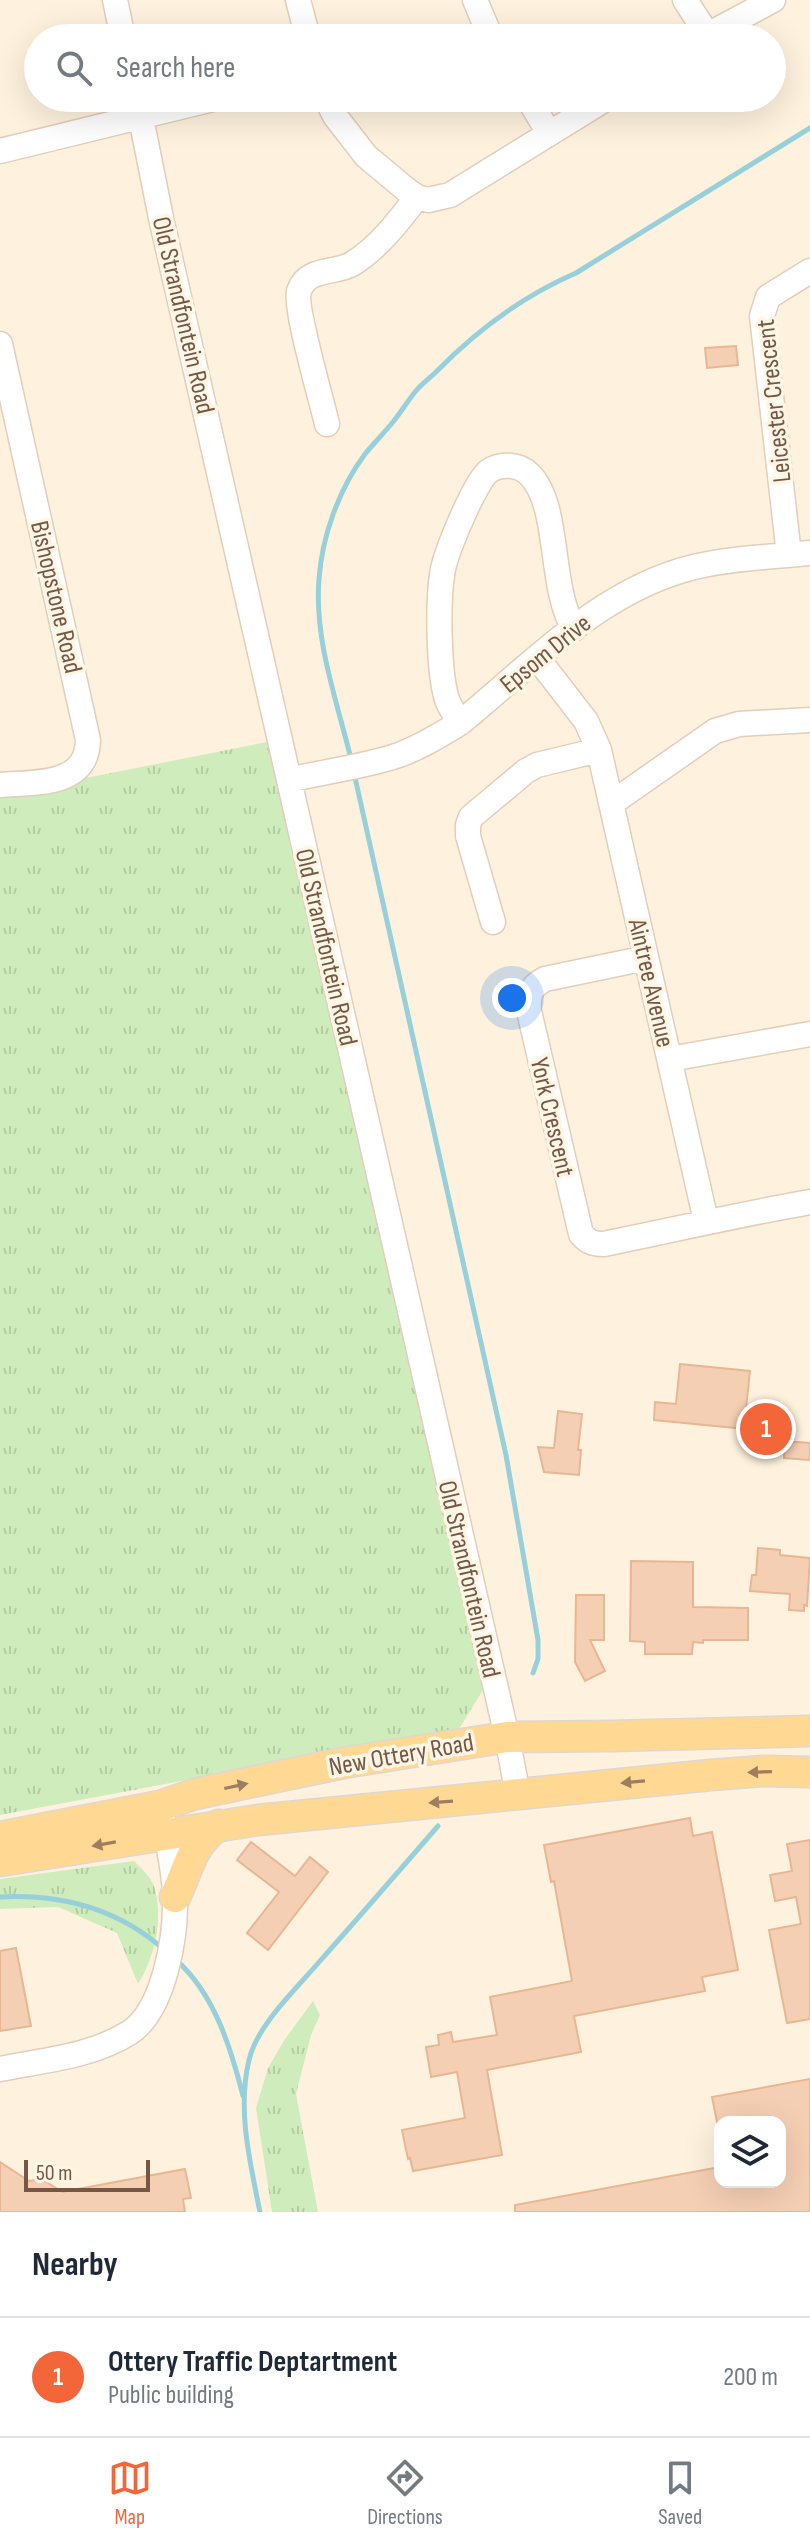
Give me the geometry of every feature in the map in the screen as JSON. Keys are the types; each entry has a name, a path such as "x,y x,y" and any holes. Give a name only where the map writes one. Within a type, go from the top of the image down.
{"main road":[{"name":"New Ottery Road","path":"0,1861 163,1819 195,1794 343,1763 507,1737 810,1731"},
{"name":"New Ottery Road","path":"0,1837 163,1819 219,1825 711,1775 810,1772"},
{"path":"175,1897 199,1842 219,1825"}],"street":[{"path":"115,0 120,24"},
{"path":"298,0 304,24"},
{"path":"475,0 485,24"},
{"path":"685,0 698,24"},
{"path":"728,24 773,0"},
{"path":"0,151 126,112"},
{"name":"Old Strandfontein Road","path":"140,112 161,218 518,1795"},
{"path":"333,112 366,156 417,197 439,199 584,112"},
{"path":"536,112 549,133"},
{"path":"327,424 301,317 299,292 304,282 315,274 349,266 359,258 400,219 417,197"},
{"name":"Leicester Crescent","path":"800,554 762,316 768,297 810,271"},
{"name":"Bishopstone Road","path":"0,344 88,740 87,756 65,777 0,785"},
{"path":"460,723 448,702 442,671 442,571 477,487 492,468 523,469 538,487 550,526 561,603 574,629"},
{"name":"Epsom Drive","path":"289,780 377,761 415,748 460,723 574,629 622,595 666,576 714,563 800,554"},
{"name":"Aintree Avenue","path":"538,659 586,721 599,750 706,1221"},
{"path":"612,803 715,731 739,724 810,720"},
{"path":"493,922 468,836 471,817 526,771 551,760 599,750"},
{"name":"York Crescent","path":"646,958 545,979 534,985 528,995 566,1177 581,1234 594,1244 689,1227 706,1221"},
{"path":"670,1059 810,1034"},
{"path":"706,1221 810,1202"},
{"path":"0,2069 86,2053 132,2031 155,2001 172,1936 175,1897 163,1819"}],"green space":[{"path":"267,742 483,1690 459,1729 0,1815 0,788 91,777"},
{"path":"134,1861 153,1883 158,1911 153,1950 138,1984 117,1933 58,1907 0,1909 0,1879"},
{"path":"313,2001 320,2015 311,2035 296,2094 318,2212 272,2212 256,2108 268,2068"}],"building":[{"path":"736,346 738,365 707,368 705,348"},
{"path":"680,1364 750,1371 746,1408 779,1411 776,1432 654,1420 655,1402 676,1404"},
{"path":"558,1411 582,1414 579,1475 544,1472 538,1447 554,1448"},
{"path":"785,1441 810,1443 810,1460 784,1458"},
{"path":"758,1548 780,1550 780,1555 810,1558 807,1606 804,1605 804,1611 789,1610 790,1594 750,1591 752,1575 756,1575"},
{"path":"631,1561 693,1562 693,1607 748,1608 748,1640 693,1642 692,1654 645,1654 645,1642 630,1641"},
{"path":"576,1595 604,1595 604,1640 590,1640 605,1671 585,1681 575,1662"},
{"path":"690,1818 693,1836 712,1832 738,1970 702,1977 705,1991 574,2016 581,2052 487,2070 502,2155 413,2171 402,2130 465,2118 457,2072 431,2077 426,2047 439,2045 438,2035 451,2032 453,2042 497,2035 490,1997 572,1981 554,1881 551,1882 544,1845"},
{"path":"810,1840 810,2019 787,2023 769,1930 801,1924 796,1897 775,1901 770,1875 792,1871 787,1844"},
{"path":"251,1842 295,1876 310,1857 328,1872 268,1950 247,1933 279,1892 237,1860"},
{"path":"16,1948 31,2026 0,2031 0,1951"},
{"path":"810,2079 810,2212 515,2212 515,2205 714,2168 714,2188 786,2188 786,2116 716,2116 712,2097"},
{"path":"0,2162 29,2181 42,2179 62,2192 185,2169 191,2198 183,2199 185,2212 0,2212"}],"waterway":[{"path":"351,759 323,647 319,579 333,514 347,482 365,454 420,386 502,315 576,273 810,128"},
{"path":"354,773 506,1455 538,1640 538,1659 533,1673"},
{"path":"260,2212 249,2155 244,2098 253,2047 279,2008 438,1826"},
{"path":"0,1897 44,1898 86,1906 126,1923 162,1948"},
{"path":"176,1960 201,1988 211,2005 227,2041 243,2096"}],"place":[{"name":"Ottery Traffic Deptartment","path":"766,1429"}]}
